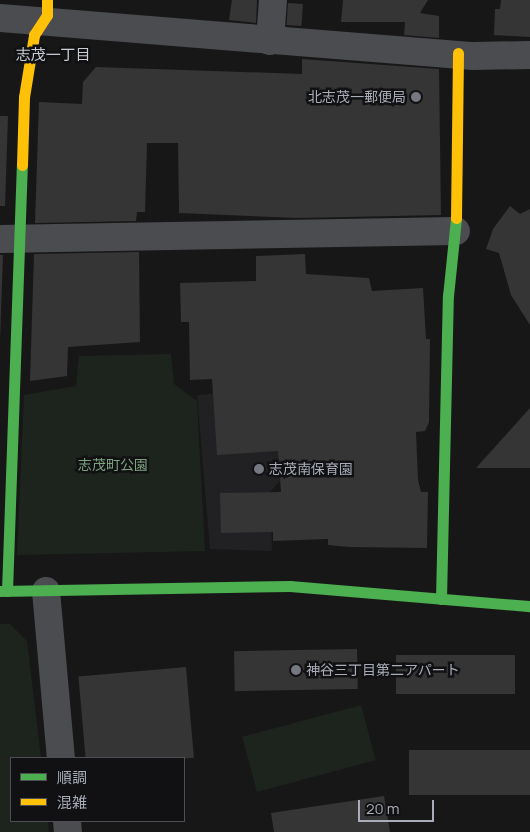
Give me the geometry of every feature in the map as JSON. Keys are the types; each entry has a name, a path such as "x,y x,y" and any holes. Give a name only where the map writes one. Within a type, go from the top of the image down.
{"street":[{"path":"270,40 274,0"},
{"path":"44,10 34,35 24,97 9,239 4,591 290,586 530,606"},
{"path":"0,18 44,10 270,40 458,53 530,55"},
{"path":"441,599 448,296 456,231 458,53"},
{"path":"9,239 456,231"},
{"path":"46,591 61,757"}],"shaded area":[{"name":"志茂南保育園","path":"318,385 287,473 270,492 272,551 210,549 197,395"}],"green space":[{"name":"志茂町公園","path":"171,354 174,384 197,401 205,551 17,555 24,395 76,386 79,356"},
{"path":"0,624 10,624 27,641 41,757 10,757 10,822 48,822 49,832 0,832"},
{"path":"361,705 376,760 257,792 242,737"}],"building":[{"path":"232,0 257,0 256,23 229,20"},
{"path":"343,0 428,0 420,13 439,16 439,38 404,35 405,22 341,22"},
{"path":"501,0 530,0 530,37 494,35 495,9 500,9"},
{"path":"288,3 303,4 301,26 286,25"},
{"path":"302,59 439,69 441,215 298,218 179,213 178,143 147,143 145,212 137,212 136,221 35,223 39,102 82,104 83,82 96,67 302,74"},
{"path":"0,116 8,116 5,206 0,206"},
{"path":"510,206 520,214 530,209 530,325 511,295 499,253 486,249 493,229"},
{"path":"139,252 140,342 68,347 67,376 30,381 34,254"},
{"path":"305,254 306,274 369,278 372,291 423,288 426,339 430,339 429,422 425,431 416,432 418,480 421,492 428,492 427,548 349,547 328,545 328,539 273,541 273,532 221,533 220,493 281,492 278,451 217,455 212,379 190,380 189,322 181,322 180,283 256,281 256,256"},
{"path":"0,255 3,255 0,340"},
{"path":"530,408 530,468 476,468"},
{"name":"神谷三丁目第二アパート","path":"357,649 358,689 235,691 234,651"},
{"path":"396,655 515,655 515,694 396,694"},
{"path":"186,667 194,758 85,757 78,676"},
{"path":"409,750 530,750 530,795 409,795"},
{"path":"384,796 390,832 274,832 271,813"}],"traffic: fast":[{"path":"7,591 22,165"},
{"path":"441,599 448,296 456,218"},
{"path":"0,591 290,586 530,606"}],"traffic: slow":[{"path":"22,165 24,97 34,35 47,15 47,0"},
{"path":"456,218 458,53"}],"place":[{"name":"北志茂一郵便局","path":"416,97"},
{"name":"志茂南保育園","path":"259,469"},
{"name":"神谷三丁目第二アパート","path":"296,670"}],"district":[{"name":"志茂一丁目","path":"53,55"}]}
